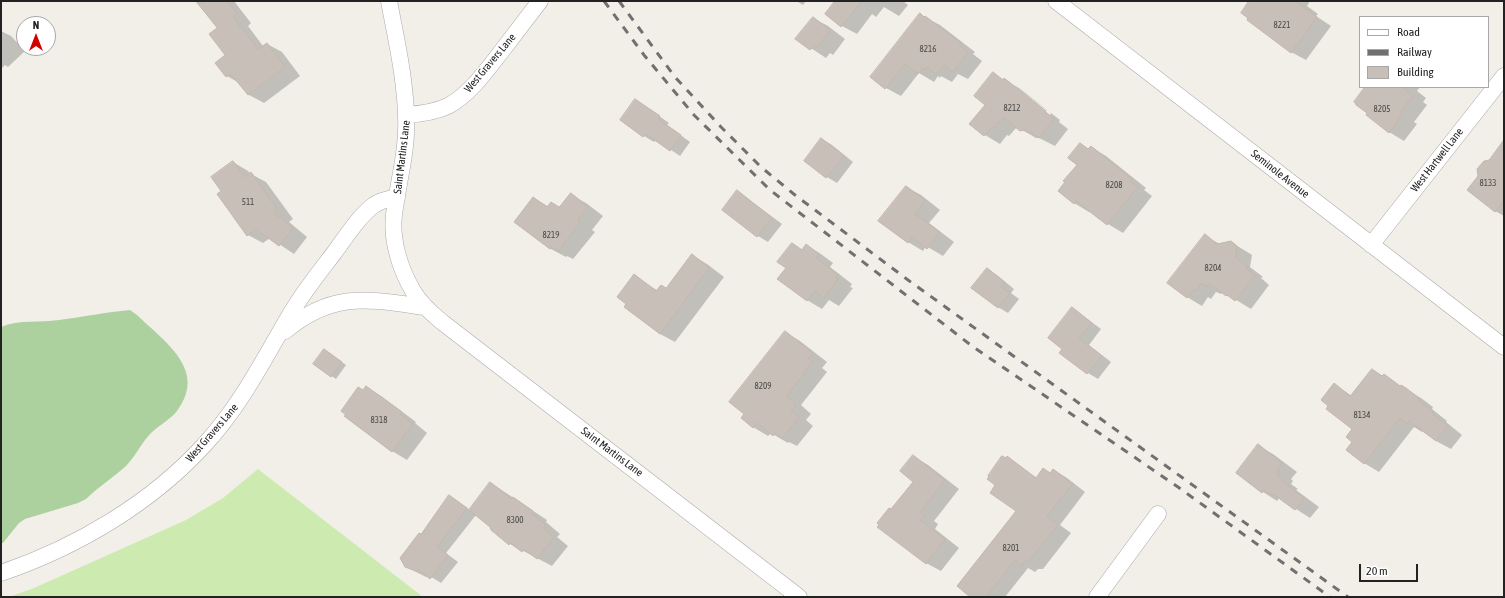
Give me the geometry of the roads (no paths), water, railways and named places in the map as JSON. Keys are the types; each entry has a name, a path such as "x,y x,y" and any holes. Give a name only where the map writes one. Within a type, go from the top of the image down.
{"street":[{"name":"Saint Martins Lane","path":"389,1 401,68 406,115 404,152 394,228 396,248 413,292 425,307 442,322 799,597"},
{"name":"West Gravers Lane","path":"406,115 435,111 448,106 463,95 481,77 540,1"},
{"name":"Seminole Avenue","path":"1056,1 1504,347"},
{"name":"West Hartwell Lane","path":"1371,245 1504,76"},
{"name":"West Gravers Lane","path":"1,573 40,557 100,527 154,492 205,445 239,402 279,336 288,317 356,224 376,204 397,197"},
{"path":"279,336 314,311 340,302 359,300 425,307"},
{"path":"1097,597 1158,514"}],"railway":[{"path":"604,1 644,55 694,115 770,190 972,346 1178,487 1330,597"},
{"path":"619,1 675,77 721,127 761,167 795,195 908,280 1348,597"}]}
